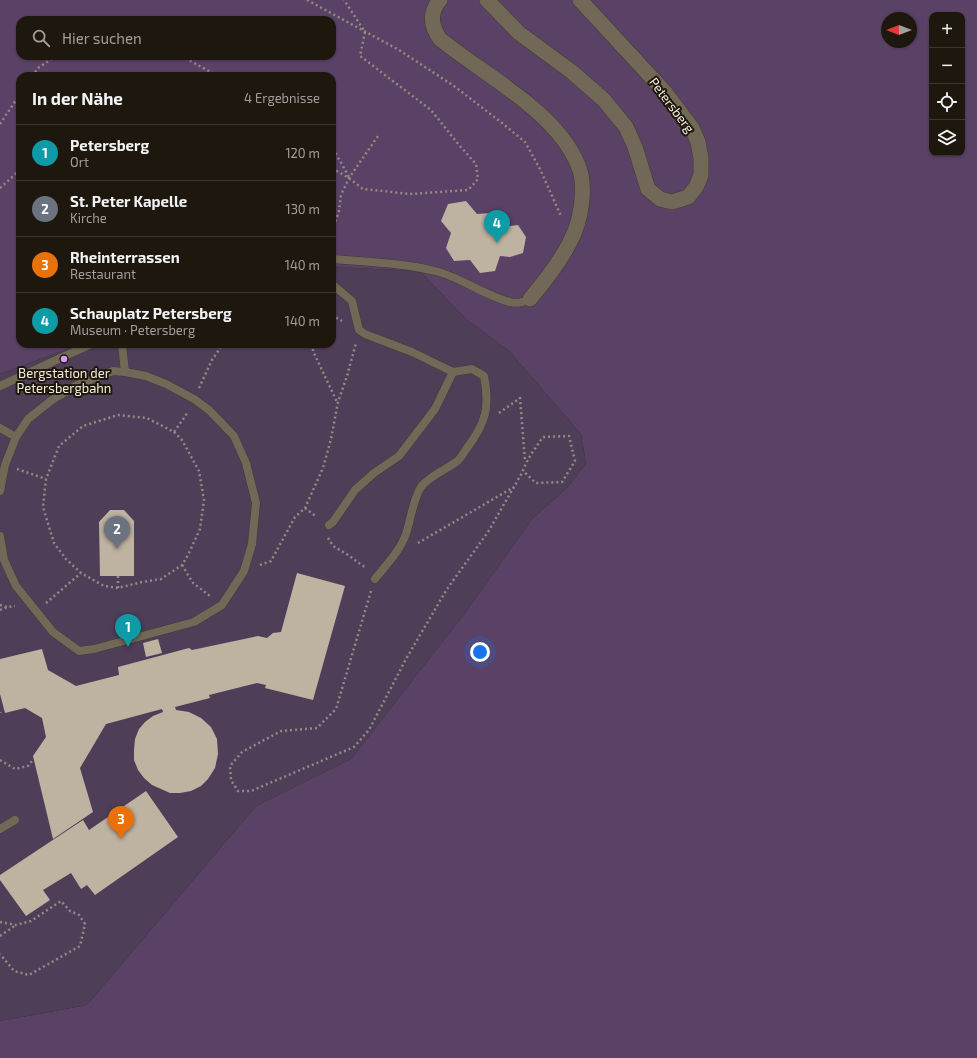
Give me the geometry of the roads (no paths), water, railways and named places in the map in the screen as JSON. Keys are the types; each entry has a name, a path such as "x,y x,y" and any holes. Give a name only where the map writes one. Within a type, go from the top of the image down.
{"street":[{"path":"440,0 436,5 433,17 433,30 440,39 511,91 547,121 568,145 579,166 582,187 581,206 575,231 560,258 530,300"},
{"name":"Petersberg","path":"487,0 519,33 572,72 604,100 626,127 635,148 648,189 660,199 672,202 688,197 696,187 701,175 701,158 698,142 692,128 664,90 580,0"}],"lane":[{"path":"336,260 392,264 438,272 460,280 510,303 520,303 530,300"},
{"path":"336,287 352,301 359,330 365,334 412,352 453,372 472,369 484,376 487,392 487,409 478,433 457,462 421,486 405,535 392,558 375,579"},
{"path":"0,386 82,348"},
{"path":"123,348 125,372"},
{"path":"0,491 5,465 16,437 28,419 39,408 75,386 113,371 146,376 166,384 194,399 209,410 234,436 246,463 256,503 252,544 244,571 222,605 194,622 94,649 79,650 53,632 16,586 4,560 0,536"},
{"path":"329,525 333,522 355,490 374,473 399,456 435,409 453,372"},
{"path":"0,428 16,437"},
{"path":"0,829 14,820"}],"place":[{"name":"Schauplatz Petersberg","path":"497,243"},
{"name":"Bergstation der Petersbergbahn","path":"64,359"},
{"name":"St. Peter Kapelle","path":"117,549"},
{"name":"Petersberg","path":"128,647"},
{"name":"Rheinterrassen","path":"121,839"}]}
